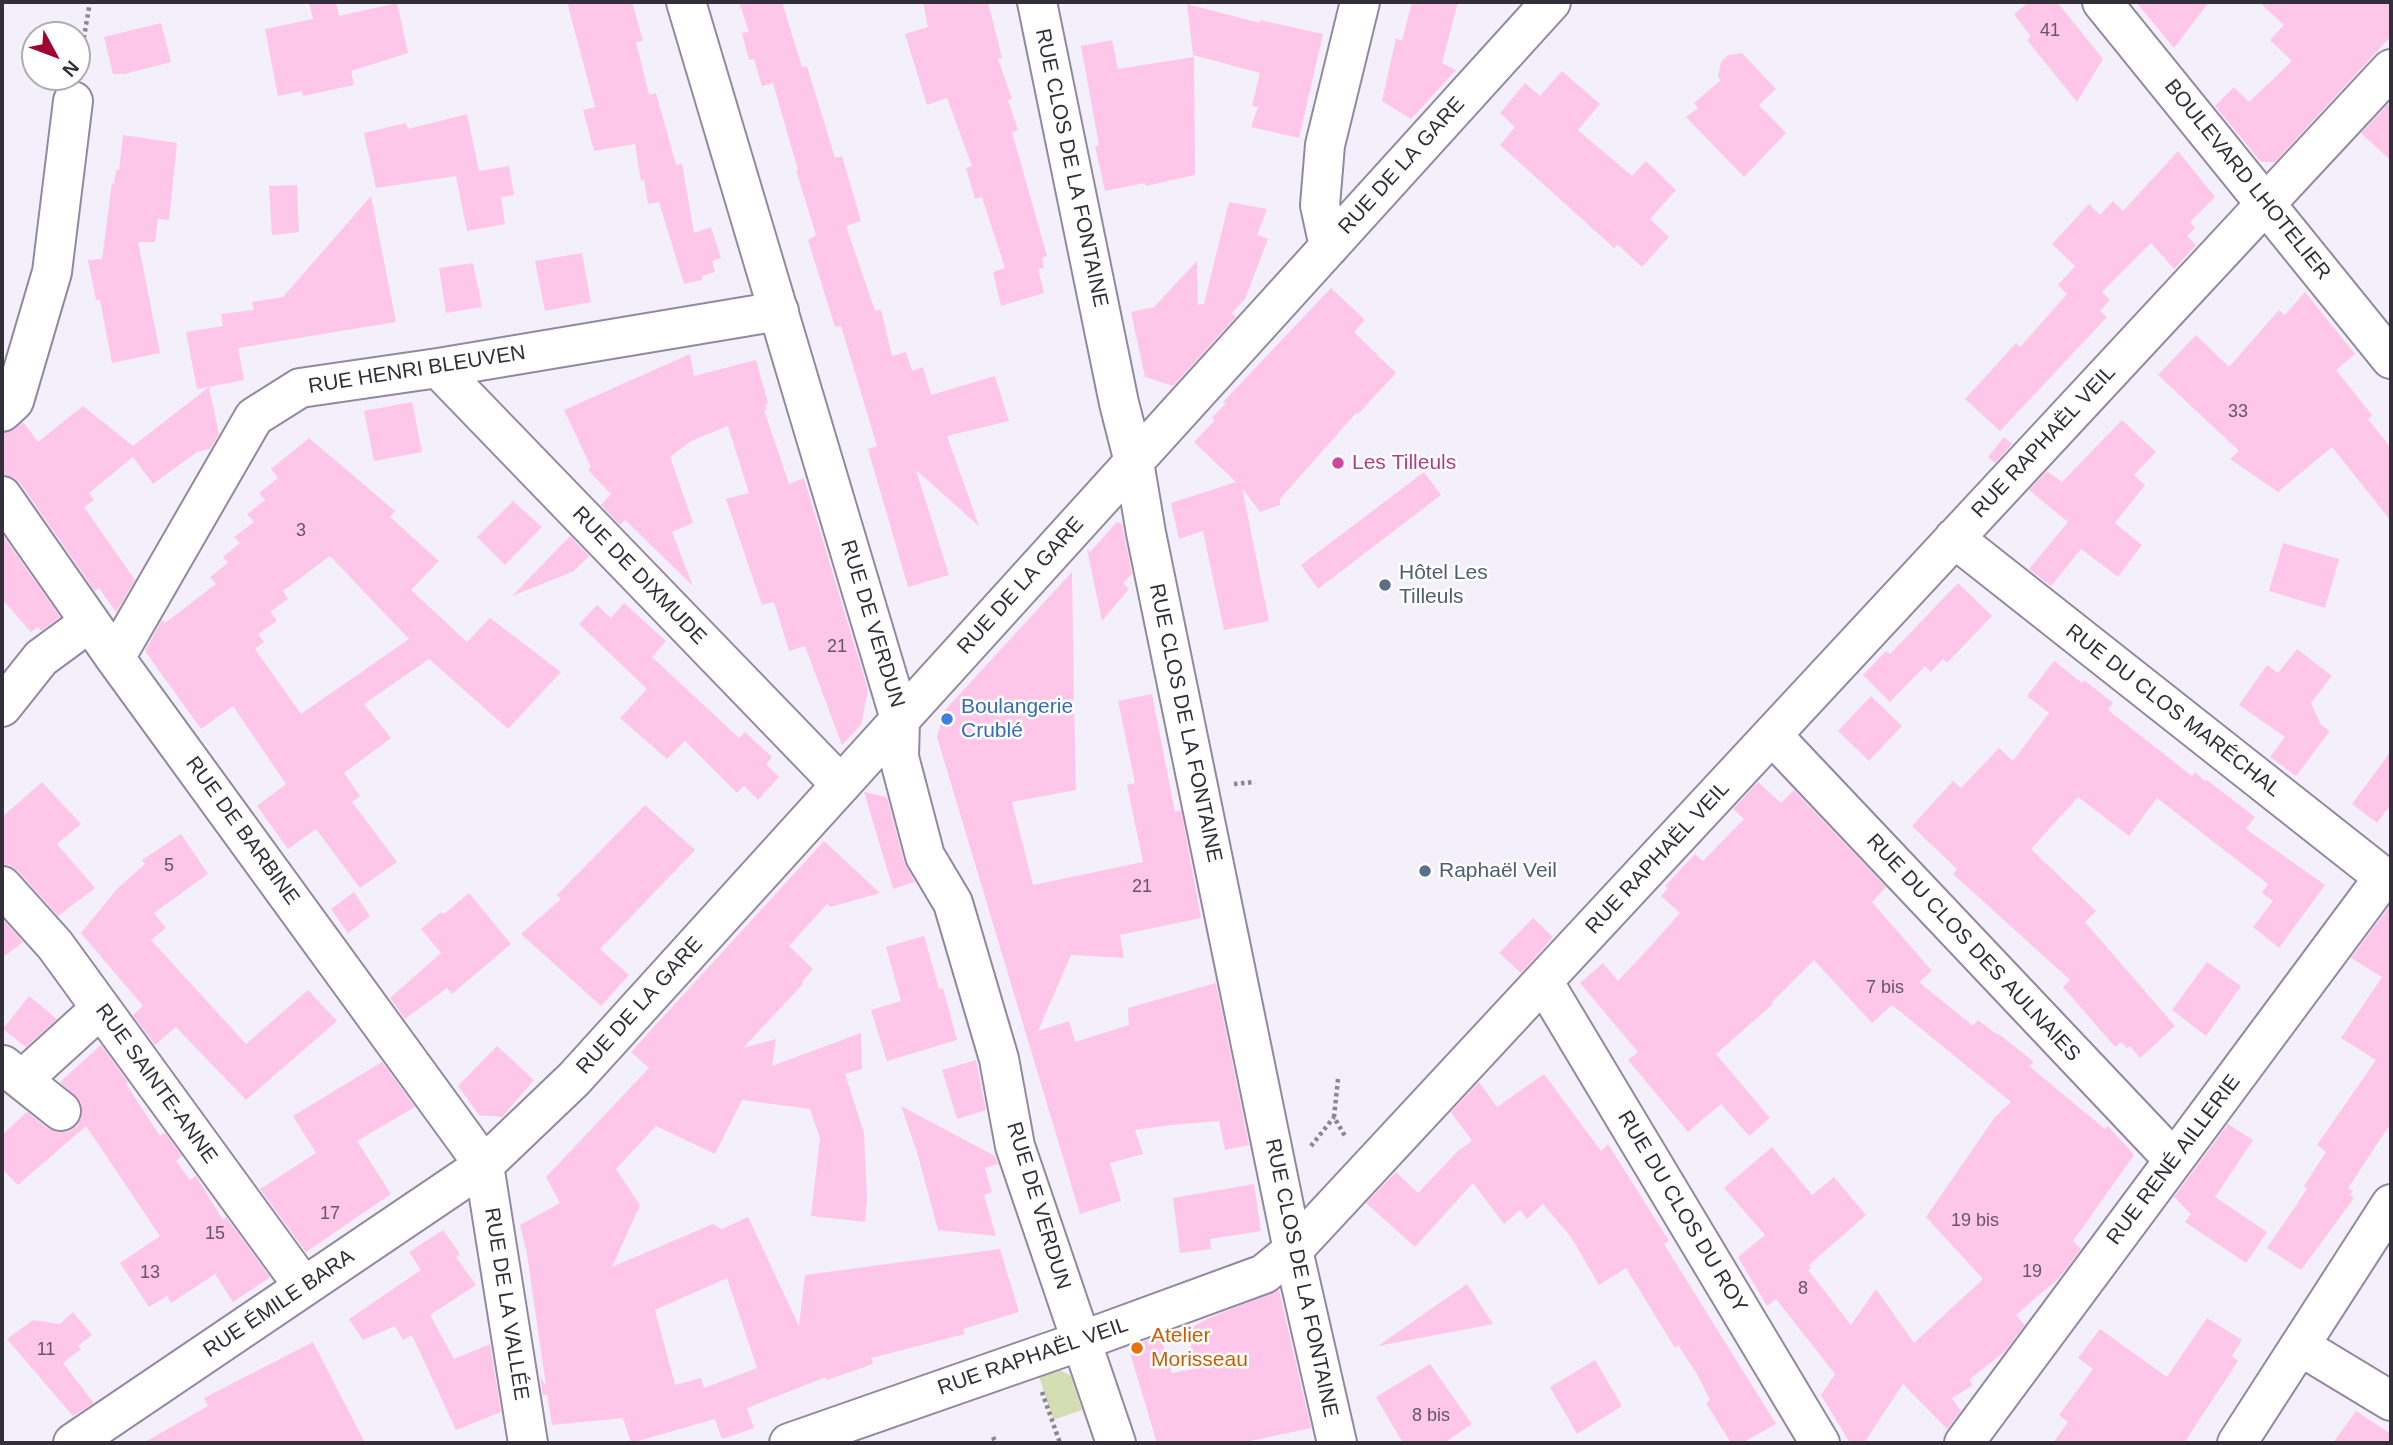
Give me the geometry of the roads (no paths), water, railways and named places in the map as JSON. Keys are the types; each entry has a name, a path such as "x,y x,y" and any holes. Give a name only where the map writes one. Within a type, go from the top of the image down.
{"street":[{"name":"RUE DE VERDUN","path":"686,2 900,719 899,758 925,856 953,903 999,1059 1015,1146 1116,1443"},
{"name":"RUE CLOS DE LA FONTAINE","path":"1037,2 1119,403 1134,462 1146,533 1293,1250 1337,1443"},
{"path":"1329,247 1320,205 1325,145 1360,2"},
{"name":"RUE DE LA GARE","path":"484,1165 574,1079 1551,2"},
{"name":"BOULEVARD LHOTELIER","path":"2102,2 2391,359"},
{"name":"RUE RAPHAËL VEIL","path":"789,1443 1264,1274 1293,1250 2391,69"},
{"path":"2,412 14,401 52,272 73,101"},
{"name":"RUE HENRI BLEUVEN","path":"116,658 254,417 300,388 438,368 779,311"},
{"name":"RUE DE DIXMUDE","path":"438,368 841,785"},
{"name":"RUE DE BARBINE","path":"2,496 90,622 484,1165"},
{"name":"RUE DU CLOS MARÉCHAL","path":"1954,538 2388,880"},
{"path":"2,707 41,658 90,622"},
{"name":"RUE DU CLOS DES AULNAIES","path":"1772,735 2174,1160"},
{"name":"RUE RENÉ AILLERIE","path":"1964,1443 2174,1160 2388,880"},
{"name":"RUE SAINTE-ANNE","path":"2,886 55,945 304,1287"},
{"name":"RUE DU CLOS DU ROY","path":"1543,981 1820,1443"},
{"path":"61,1111 12,1071 100,1009"},
{"name":"RUE ÉMILE BARA","path":"73,1443 484,1165"},
{"name":"RUE DE LA VALLÉE","path":"484,1165 528,1443"},
{"path":"2237,1443 2391,1204"},
{"path":"2300,1346 2391,1401"}],"place":[{"name":"Les Tilleuls","path":"1338,463"},
{"name":"Hôtel Les Tilleuls","path":"1385,585"},
{"name":"Boulangerie Crublé","path":"947,719"},
{"name":"Raphaël Veil","path":"1425,871"},
{"name":"Atelier Morisseau","path":"1137,1348"}]}
